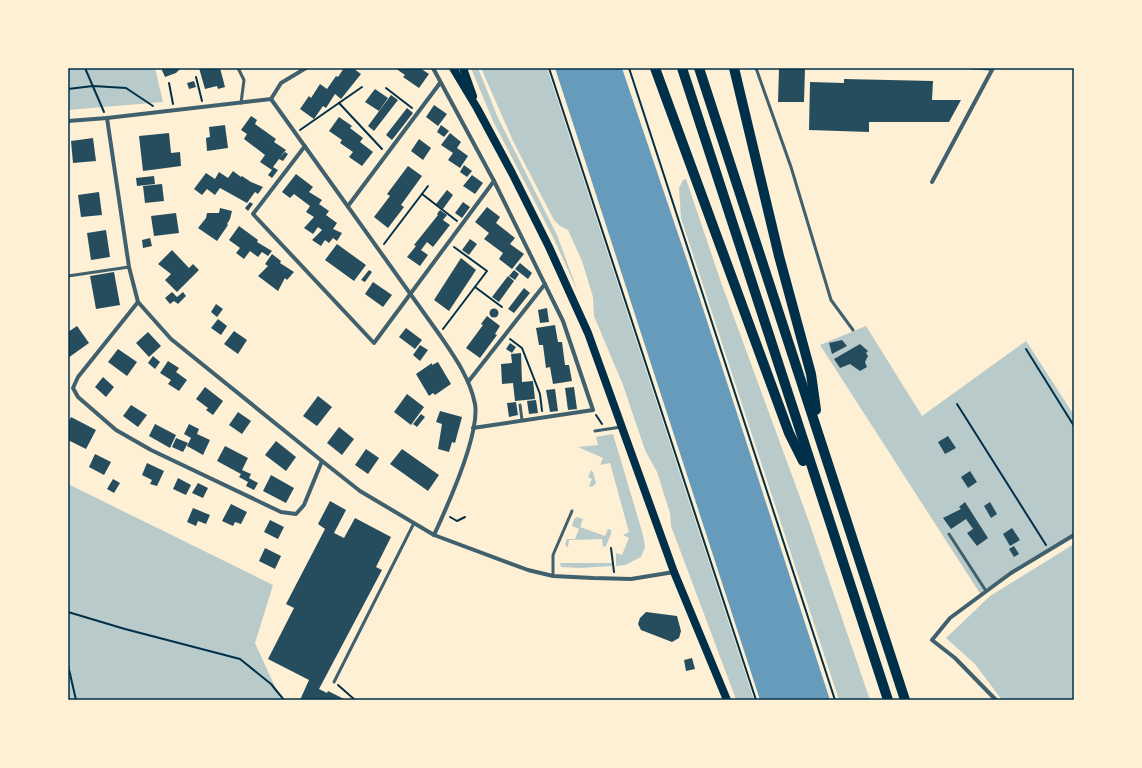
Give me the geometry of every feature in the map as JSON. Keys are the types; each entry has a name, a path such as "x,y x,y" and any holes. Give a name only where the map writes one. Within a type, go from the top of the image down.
{"highway":[{"path":"655,68 789,433 817,487"},
{"path":"682,68 817,487 888,700"},
{"path":"699,68 905,700"},
{"path":"734,68 779,256 811,374 819,436"}],"main road":[{"path":"453,68 477,108 549,246 586,326 674,572 727,700"},
{"path":"463,68 477,108"}],"street":[{"path":"68,121 204,108 271,99 282,83 306,68"},
{"path":"433,68 494,181 563,321 593,410 473,428"},
{"path":"932,182 993,69"},
{"path":"348,206 440,83"},
{"path":"271,99 439,334 457,360 468,382 475,406 473,428 464,461 434,535"},
{"path":"108,118 129,267 138,302 171,339 322,461 360,491 434,535 528,570 553,576 615,579 631,579 674,572"},
{"path":"305,146 253,214 374,343 494,181"},
{"path":"468,382 506,336 545,284"},
{"path":"138,302 78,377 73,388 78,397 116,430 151,450 281,512 296,514 304,506 322,461"},
{"path":"996,700 955,658 932,640 950,618 1011,572 1074,535"}],"lane":[{"path":"238,68 244,80 241,103"},
{"path":"756,68 791,167 832,300 854,330"},
{"path":"972,68 993,69"},
{"path":"68,276 129,267"},
{"path":"520,404 522,420"},
{"path":"595,431 622,427"},
{"path":"553,576 554,555 572,511"},
{"path":"334,682 414,524"},
{"path":"949,534 986,591"}],"path":[{"path":"85,68 108,118"},
{"path":"549,68 756,700"},
{"path":"629,68 836,700"},
{"path":"196,77 204,108"},
{"path":"169,83 175,111"},
{"path":"68,89 93,86 126,88 163,112"},
{"path":"296,133 362,87"},
{"path":"386,88 418,112"},
{"path":"339,102 387,155"},
{"path":"380,250 428,186"},
{"path":"422,194 462,224"},
{"path":"439,334 487,271 449,242"},
{"path":"475,287 502,307"},
{"path":"506,336 522,348 540,394 542,417"},
{"path":"1026,349 1074,426"},
{"path":"957,404 1049,550"},
{"path":"593,410 605,430"},
{"path":"444,513 457,521 465,517"},
{"path":"611,548 615,579"},
{"path":"68,612 240,660 271,684 284,700"},
{"path":"68,665 76,700"},
{"path":"334,682 355,700"}],"shaded area":[{"path":"68,68 155,68 163,102 68,110"},
{"path":"471,68 478,68 498,118 557,235 578,292 553,237 493,121"},
{"path":"481,68 547,68 754,700 736,700 671,526 670,513 657,472 645,450 623,385 594,316 593,297 582,261 568,230 560,226 554,220 514,143"},
{"path":"686,179 722,285 808,519 870,700 839,700 681,218 679,188 683,180"},
{"path":"866,326 922,416 1026,341 1074,415 1074,534 981,595 820,345"},
{"path":"613,434 643,535 645,547 641,557 625,565 616,566 616,553 622,555 629,538 623,535 629,532 610,463 600,465 603,458 578,447 598,445 596,437"},
{"path":"591,470 596,483 592,487 589,486 592,479 588,477"},
{"path":"68,484 273,585 255,643 281,700 68,700"},
{"path":"577,517 583,519 580,527 605,536 608,529 611,530 606,546 603,547 602,539 569,540 567,547 565,544 567,539 575,539 579,529 572,526 574,519"},
{"path":"1074,544 1074,700 1002,700 975,664 946,638 990,596"},
{"path":"560,563 612,563 612,566 579,568 561,567"}],"water":[{"path":"555,68 622,68 697,290 830,700 760,700"}],"building":[{"path":"161,68 181,68 176,73 165,77"},
{"path":"199,68 220,68 225,87 218,89 217,86 205,89"},
{"path":"344,68 353,68 361,74 341,99 335,94 326,108 323,106 314,119 300,109 309,96 311,98 320,84 327,89"},
{"path":"395,68 420,68 429,74 419,88 403,77 405,75"},
{"path":"779,68 805,68 804,102 778,102"},
{"path":"844,79 933,81 932,100 961,100 949,122 869,122 869,132 809,130 810,82 844,83"},
{"path":"194,81 196,87 189,89 187,83"},
{"path":"375,89 388,98 379,111 365,102"},
{"path":"391,95 398,100 374,131 368,126"},
{"path":"434,105 447,114 438,126 426,117"},
{"path":"407,108 413,113 392,140 386,135"},
{"path":"251,116 257,120 255,124 276,139 274,142 286,150 280,157 285,152 288,154 283,161 279,159 273,167 278,170 272,178 268,175 272,170 260,162 265,155 244,139 247,134 241,130"},
{"path":"339,117 352,126 350,128 363,138 360,142 373,152 362,166 349,157 353,152 340,143 342,140 329,131"},
{"path":"225,125 228,148 207,151 206,138 210,137 209,127"},
{"path":"441,125 449,131 444,137 437,132"},
{"path":"169,133 171,153 180,152 181,166 143,171 139,136"},
{"path":"450,133 461,142 457,148 468,156 460,168 448,160 453,153 441,145"},
{"path":"93,138 96,161 73,163 71,141"},
{"path":"419,139 431,148 423,160 411,151"},
{"path":"464,165 472,171 467,177 460,172"},
{"path":"408,166 422,176 401,205 404,207 388,228 374,217 390,196 387,194"},
{"path":"233,171 241,177 242,176 263,187 258,194 255,192 247,203 220,188 215,195 207,189 202,195 194,189 206,173 215,179 219,172 228,178"},
{"path":"296,174 313,187 309,192 322,200 319,204 329,211 326,215 337,223 333,229 342,233 337,241 333,238 329,243 325,240 321,246 312,240 322,230 318,227 313,234 304,228 314,217 306,212 310,206 294,194 290,198 282,192"},
{"path":"472,175 483,183 475,194 463,186"},
{"path":"154,176 155,184 137,186 136,178"},
{"path":"162,184 164,201 145,203 143,186"},
{"path":"447,190 453,195 443,209 436,204"},
{"path":"99,192 102,215 81,217 78,195"},
{"path":"250,202 253,204 248,211 245,208"},
{"path":"463,202 470,207 462,218 455,213"},
{"path":"487,207 500,217 496,223 515,238 510,244 524,254 512,269 499,259 503,253 484,239 489,233 475,222"},
{"path":"220,208 232,211 227,224 228,225 217,241 198,228 206,218 207,213 219,213"},
{"path":"440,210 447,215 443,220 450,225 433,247 427,242 421,250 428,255 420,266 407,257 416,246 414,245 438,215 437,214"},
{"path":"176,213 179,233 154,236 151,216"},
{"path":"239,226 258,240 257,242 272,251 268,256 262,252 258,257 250,251 244,259 236,253 240,248 229,240"},
{"path":"106,230 110,257 91,260 87,233"},
{"path":"150,238 152,246 143,248 142,240"},
{"path":"470,239 477,244 469,255 462,250"},
{"path":"337,244 366,265 354,281 325,260"},
{"path":"172,250 189,268 193,264 199,270 177,292 165,280 171,274 158,264"},
{"path":"272,254 281,261 280,263 294,272 287,280 285,278 278,291 258,276 268,266 265,264"},
{"path":"461,258 476,270 449,311 434,300"},
{"path":"520,263 532,273 528,279 515,269"},
{"path":"369,270 372,272 365,282 361,280"},
{"path":"514,270 519,274 515,280 509,276"},
{"path":"114,272 120,305 96,309 90,276"},
{"path":"508,276 514,281 499,302 492,297"},
{"path":"373,282 392,295 383,307 365,294"},
{"path":"524,288 530,293 514,313 508,309"},
{"path":"172,292 177,297 183,292 186,296 178,304 174,301 170,304 165,298"},
{"path":"216,304 223,309 217,317 211,312"},
{"path":"494,308 499,313 494,318 489,313"},
{"path":"547,308 549,322 540,323 538,310"},
{"path":"487,316 500,326 495,334 497,335 480,358 466,348 483,325 481,324"},
{"path":"218,319 227,326 221,335 211,328"},
{"path":"555,325 558,342 562,342 565,365 569,365 572,381 553,384 550,367 546,368 543,345 539,345 536,328"},
{"path":"77,326 89,343 68,358 68,332"},
{"path":"406,328 422,340 415,349 399,337"},
{"path":"234,331 247,340 238,354 224,344"},
{"path":"148,332 161,346 149,357 136,343"},
{"path":"842,340 847,346 832,354 829,343"},
{"path":"510,343 516,347 512,353 506,349"},
{"path":"860,344 868,351 866,353 868,356 865,362 867,367 860,371 850,364 840,368 834,359"},
{"path":"420,345 428,350 420,361 413,355"},
{"path":"118,349 137,362 127,376 108,362"},
{"path":"521,353 522,382 533,381 535,399 515,401 513,383 502,384 501,364 512,363 511,354"},
{"path":"153,356 160,362 155,369 148,363"},
{"path":"168,361 179,368 176,372 187,380 179,391 168,384 171,380 160,373"},
{"path":"438,362 451,384 435,395 433,393 429,396 416,374 432,363 432,365"},
{"path":"103,377 114,387 106,397 95,387"},
{"path":"205,387 223,401 213,415 206,410 208,408 196,399"},
{"path":"574,387 577,409 568,410 565,388"},
{"path":"555,389 558,411 550,412 546,390"},
{"path":"407,394 424,407 411,425 394,412"},
{"path":"318,396 332,407 317,426 303,416"},
{"path":"536,400 538,413 529,414 527,401"},
{"path":"516,402 518,415 509,417 507,403"},
{"path":"131,405 147,415 138,427 123,416"},
{"path":"440,411 462,417 455,443 452,442 449,452 438,449 442,424 436,422"},
{"path":"238,412 251,421 242,434 229,425"},
{"path":"421,414 425,417 417,427 413,424"},
{"path":"71,417 96,430 86,449 68,440 68,423"},
{"path":"155,424 176,435 170,448 149,436"},
{"path":"189,424 199,429 197,434 210,440 203,455 187,446 191,438 184,434"},
{"path":"339,427 354,439 342,455 327,443"},
{"path":"948,436 956,448 945,454 938,442"},
{"path":"176,438 188,443 183,452 172,447"},
{"path":"276,441 296,457 286,471 265,455"},
{"path":"225,446 248,458 242,470 251,474 249,478 258,483 254,490 246,486 248,482 239,477 241,474 217,461"},
{"path":"366,449 379,458 368,474 355,465"},
{"path":"402,449 439,475 428,491 390,464"},
{"path":"95,454 111,462 104,475 89,467"},
{"path":"147,463 164,471 157,486 150,484 152,480 142,475"},
{"path":"970,471 977,482 968,488 961,477"},
{"path":"271,475 294,488 286,503 263,491"},
{"path":"178,478 191,485 186,495 173,489"},
{"path":"113,479 120,483 114,493 107,489"},
{"path":"198,483 208,488 203,498 192,493"},
{"path":"330,501 346,510 334,533 344,538 355,518 391,537 376,567 382,570 319,689 327,693 328,691 346,700 300,700 309,680 268,659 294,608 286,604 325,529 318,524"},
{"path":"965,502 988,538 977,546 967,533 973,529 966,519 951,529 943,518 961,509 959,507"},
{"path":"990,502 997,514 991,518 984,506"},
{"path":"231,504 247,512 241,524 235,522 233,526 222,521"},
{"path":"193,508 210,515 206,524 198,521 196,526 187,522"},
{"path":"270,520 284,527 278,539 264,532"},
{"path":"1012,528 1020,540 1010,546 1003,534"},
{"path":"1014,546 1019,554 1014,557 1009,549"},
{"path":"265,548 281,556 275,569 259,561"},
{"path":"646,612 677,616 681,631 679,638 672,642 641,630 638,624 640,618"},
{"path":"692,658 695,669 686,671 684,660"}]}
